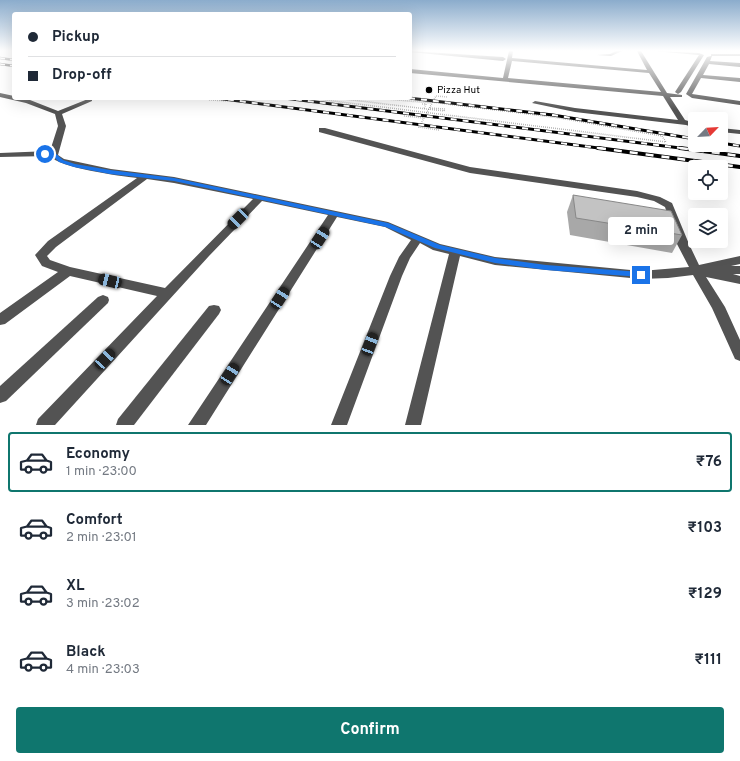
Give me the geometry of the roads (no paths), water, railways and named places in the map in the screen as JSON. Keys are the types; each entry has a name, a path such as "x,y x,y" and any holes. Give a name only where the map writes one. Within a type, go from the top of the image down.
{"street":[{"path":"412,71 665,94 691,95 740,103"},
{"path":"502,79 504,71"},
{"path":"637,71 650,72 682,121 686,123"},
{"path":"677,94 694,71"},
{"path":"691,95 701,71"},
{"path":"699,76 740,80"},
{"path":"0,95 12,98"},
{"path":"23,100 58,113 61,118 62,126 54,156 61,161 110,172 146,176 260,197 335,213 398,228 418,238 455,252 495,260 591,272 641,275 668,274 696,270 740,260"},
{"path":"58,113 90,100"},
{"path":"534,103 575,110 686,123"},
{"path":"322,130 470,170 638,194 664,201 671,208 683,244 696,270 718,307 740,355"},
{"path":"728,131 740,132"},
{"path":"0,155 54,153"},
{"path":"146,176 52,244 42,255 46,263 68,271 166,293"},
{"path":"44,425 166,293 260,197"},
{"path":"196,425 335,213"},
{"path":"339,425 396,276 405,257 418,238"},
{"path":"414,425 455,252"},
{"path":"696,270 740,270"},
{"path":"696,270 740,280"},
{"path":"0,320 68,271"},
{"path":"0,396 103,300"},
{"path":"124,425 214,310"}],"railway":[{"path":"412,98 553,115 688,138"},
{"path":"231,100 606,149"},
{"path":"300,100 688,149"},
{"path":"728,144 740,146"},
{"path":"598,148 740,167"},
{"path":"680,148 740,156"}],"place":[{"name":"Pizza Hut","path":"429,90"}]}
